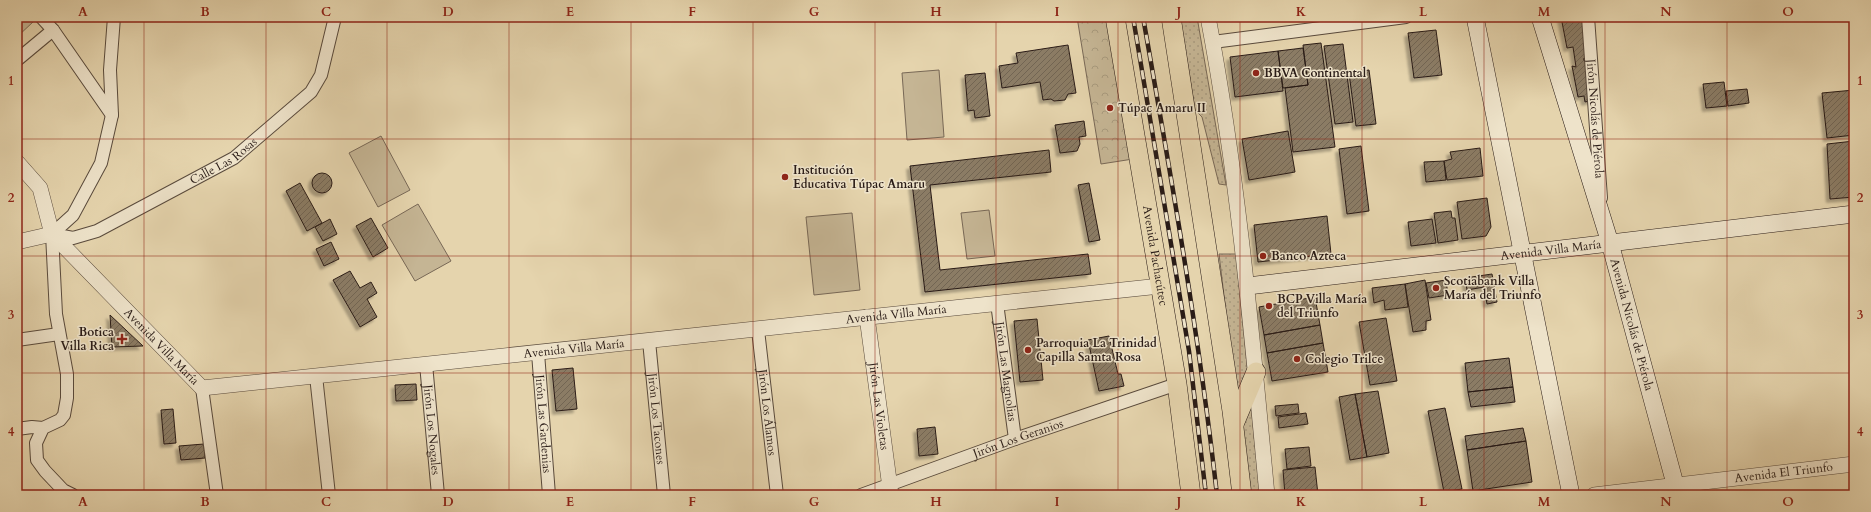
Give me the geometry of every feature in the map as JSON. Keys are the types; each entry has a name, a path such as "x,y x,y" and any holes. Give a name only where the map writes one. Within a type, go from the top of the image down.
{"main road":[{"name":"Avenida Pachacútec","path":"1115,17 1177,384 1191,495"},
{"path":"1171,17 1234,424 1242,495"},
{"path":"1475,17 1570,495"},
{"name":"Avenida Nicolás de Piérola","path":"1540,17 1610,243 1677,490"},
{"name":"Avenida Villa María","path":"1248,286 1854,214"},
{"path":"1234,424 1256,372"}],"street":[{"path":"41,17 53,30 112,115"},
{"path":"17,242 52,234 73,215 101,163 112,115 110,70 114,17"},
{"name":"Calle Las Rosas","path":"52,234 73,238 97,231 234,158 311,92 321,75 335,17"},
{"path":"1208,17 1213,42 1248,286 1267,495"},
{"path":"1213,42 1406,17"},
{"name":"Jirón Nicolás de Piérola","path":"1588,17 1603,221"},
{"path":"17,60 53,30"},
{"path":"17,162 40,188 52,234 56,314 67,374 67,398 64,415 60,420 43,428 32,427 17,429"},
{"name":"Avenida Villa María","path":"52,234 202,388 649,342 1160,286"},
{"name":"Jirón Las Magnolias","path":"997,303 1015,439"},
{"name":"Jirón Las Violetas","path":"867,317 889,490"},
{"name":"Jirón Los Álamos","path":"758,330 777,495"},
{"path":"17,340 59,334"},
{"name":"Jirón Los Tacones","path":"649,342 664,495"},
{"name":"Jirón Las Gardenias","path":"538,353 549,495"},
{"name":"Jirón Los Nogales","path":"426,364 438,495"},
{"path":"316,376 329,495"},
{"name":"Jirón Los Geranios","path":"861,495 889,490 1015,439 1177,384"},
{"path":"202,388 217,495"},
{"path":"43,428 36,444 37,460 63,490 73,495"},
{"name":"Avenida El Triunfo","path":"1594,495 1677,490 1854,464"}],"green space":[{"path":"17,17 31,17 34,21 17,37"},
{"path":"1077,17 1110,17 1133,159 1101,164"},
{"path":"1180,17 1197,17 1226,185 1219,184 1202,117 1195,110"},
{"path":"939,70 944,137 907,140 902,73"},
{"path":"381,136 410,190 378,207 349,153"},
{"path":"418,204 451,261 415,281 382,225"},
{"path":"989,210 995,256 967,259 961,213"},
{"path":"852,213 860,290 814,295 806,217"},
{"path":"1219,254 1236,254 1260,495 1248,495"}],"building":[{"path":"1561,17 1587,17 1593,100 1585,102 1584,96 1578,97 1572,66 1576,67 1573,47 1567,48"},
{"path":"1436,30 1442,75 1414,78 1408,33"},
{"path":"1321,43 1335,147 1293,152 1285,88 1308,85 1303,45"},
{"path":"1343,44 1353,122 1335,124 1324,46"},
{"path":"1068,45 1076,93 1068,94 1065,100 1054,101 1051,99 1043,100 1040,82 1002,88 999,66 1018,63 1016,53"},
{"path":"1303,48 1308,85 1283,88 1278,51"},
{"name":"BBVA Continental","path":"1278,51 1283,91 1235,97 1230,57"},
{"path":"1369,70 1376,124 1356,126 1349,73"},
{"path":"985,73 990,116 975,118 974,110 968,111 965,75"},
{"path":"1724,82 1727,106 1706,108 1703,84"},
{"path":"1747,89 1749,103 1728,106 1726,91"},
{"path":"1854,90 1854,135 1827,138 1822,93"},
{"path":"1084,121 1086,136 1079,137 1080,144 1077,151 1060,153 1055,125"},
{"path":"1288,131 1295,172 1249,180 1242,139"},
{"path":"1854,141 1854,197 1830,199 1827,144"},
{"path":"1361,146 1369,211 1347,214 1339,149"},
{"path":"1480,148 1483,176 1447,180 1444,161 1452,159 1450,152"},
{"path":"1049,150 1051,172 930,185 940,270 1088,254 1091,274 925,292 910,166"},
{"path":"1444,161 1446,180 1426,182 1424,162"},
{"path":"318,173 326,173 332,179 332,187 326,193 318,193 312,187 312,179"},
{"path":"300,183 322,223 307,231 286,191"},
{"path":"1089,183 1100,240 1089,242 1078,185"},
{"path":"1487,198 1491,227 1486,236 1462,239 1457,202"},
{"path":"1451,211 1452,218 1455,218 1458,240 1438,243 1434,213"},
{"path":"1327,216 1331,254 1258,262 1254,225"},
{"path":"371,218 388,248 373,257 356,226"},
{"path":"330,219 337,234 323,241 315,227"},
{"path":"1432,219 1436,243 1411,246 1408,222"},
{"path":"331,242 339,259 324,266 316,249"},
{"path":"350,271 360,288 371,282 377,293 367,299 377,317 360,327 333,280"},
{"path":"1492,274 1497,302 1487,304 1484,287 1467,290 1465,278"},
{"path":"1425,280 1431,320 1426,321 1426,330 1413,332 1405,284"},
{"path":"1446,280 1448,295 1429,298 1426,283"},
{"path":"1405,284 1408,307 1385,310 1384,300 1374,303 1372,288"},
{"path":"1315,297 1320,325 1264,335 1259,307"},
{"path":"110,315 143,346 112,347"},
{"path":"1386,318 1397,381 1370,385 1359,322"},
{"name":"Parroquia La Trinidad Capilla Samta Rosa","path":"1037,319 1043,380 1020,382 1014,321"},
{"path":"1320,325 1323,343 1267,353 1264,335"},
{"path":"1109,336 1118,374 1121,374 1124,386 1099,391 1088,340"},
{"name":"Colegio Trilce","path":"1323,343 1328,372 1272,381 1267,353"},
{"path":"1509,358 1513,387 1468,392 1465,363"},
{"path":"573,368 577,409 556,411 552,370"},
{"path":"416,384 417,400 396,401 395,385"},
{"path":"1513,387 1515,402 1471,407 1468,392"},
{"path":"1378,391 1389,453 1367,457 1355,394"},
{"path":"1355,394 1367,457 1350,460 1339,397"},
{"path":"1298,404 1299,413 1276,416 1275,406"},
{"path":"1445,408 1462,489 1444,492 1428,411"},
{"path":"173,409 176,443 164,444 161,410"},
{"path":"1306,413 1308,424 1279,428 1278,417"},
{"path":"935,427 938,454 919,456 917,429"},
{"path":"1523,428 1526,441 1467,450 1465,436"},
{"path":"1526,441 1532,482 1473,491 1467,450"},
{"path":"204,444 205,458 181,460 179,446"},
{"path":"1309,447 1311,466 1287,469 1285,449"},
{"path":"1315,467 1318,495 1285,495 1283,470"}],"railway":[{"path":"1133,17 1189,351 1206,495"},
{"path":"1143,17 1193,315 1217,495"}],"place":[{"name":"BBVA Continental","path":"1256,73"},
{"name":"Túpac Amaru II","path":"1110,108"},
{"name":"Institución Educativa Túpac Amaru","path":"785,177"},
{"name":"Banco Azteca","path":"1263,256"},
{"name":"Scotiabank Villa María del Triunfo","path":"1436,288"},
{"name":"BCP Villa María del Triunfo","path":"1269,306"},
{"name":"Botica Villa Rica","path":"122,339"},
{"name":"Parroquia La Trinidad Capilla Samta Rosa","path":"1028,350"},
{"name":"Colegio Trilce","path":"1297,359"}]}
